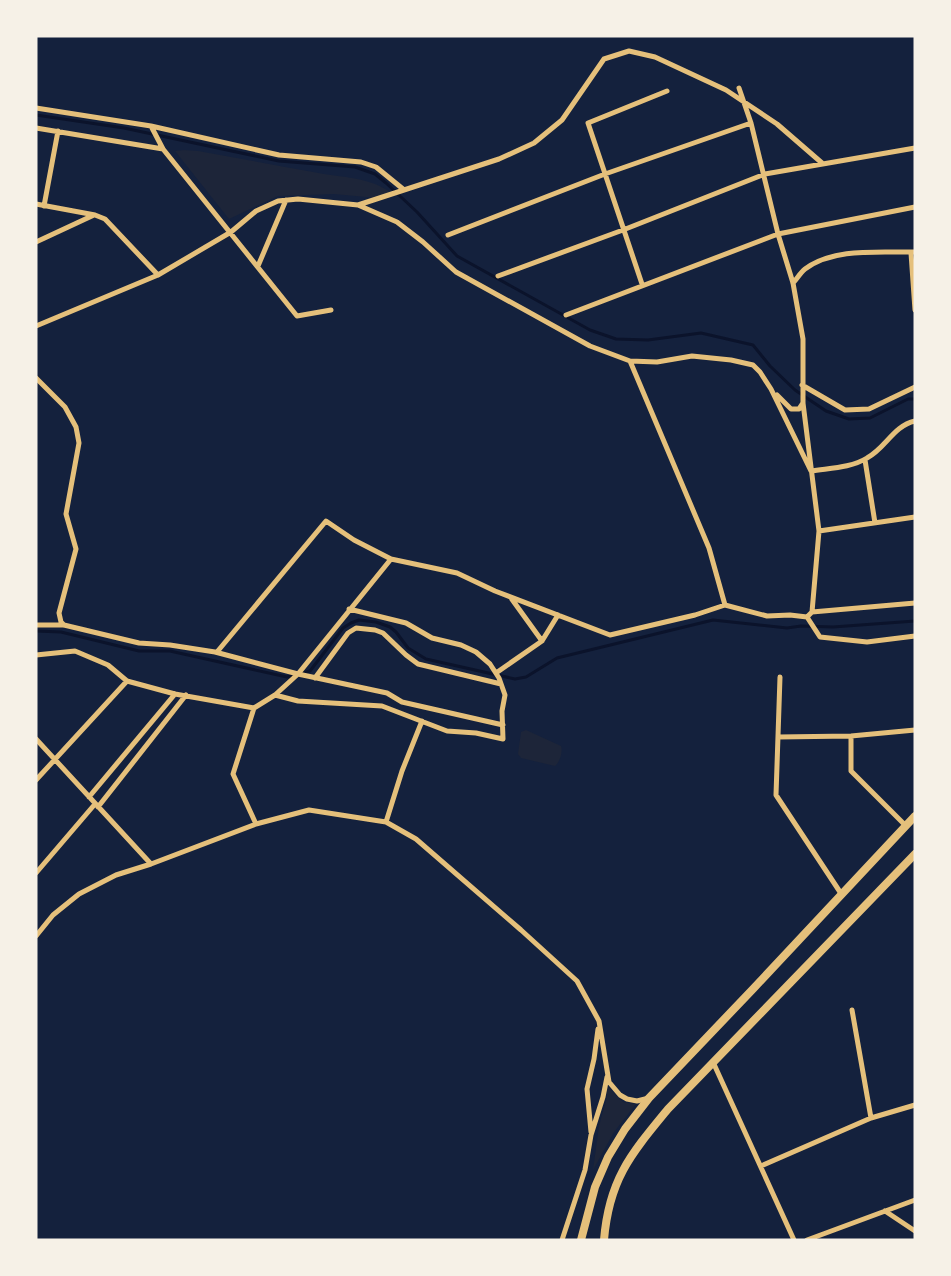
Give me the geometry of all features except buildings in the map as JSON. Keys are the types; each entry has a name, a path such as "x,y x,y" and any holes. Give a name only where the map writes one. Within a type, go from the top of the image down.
{"highway":[{"path":"581,1240 596,1187 608,1157 625,1129 649,1098 843,895 915,816"},
{"path":"604,1240 606,1216 615,1186 631,1154 668,1109 915,854"}],"street":[{"path":"358,205 499,159 534,143 562,120 604,59 629,51 655,57 726,90 777,124 822,163"},
{"path":"739,88 751,123 778,234 793,283 803,339 803,403 819,531 809,614 820,637 867,642 915,636"},
{"path":"642,284 588,123 667,91"},
{"path":"36,108 151,126 279,155 361,162 376,167 401,190"},
{"path":"448,235 605,174 751,123"},
{"path":"151,126 163,149 297,316 331,310"},
{"path":"36,128 163,149"},
{"path":"44,206 58,131"},
{"path":"498,276 765,174 915,148"},
{"path":"36,326 158,275 231,232 256,211 278,201 298,199 358,205 396,222 423,242 456,272 590,346 630,361 657,362 692,356 753,365 771,389 811,471"},
{"path":"258,266 286,200"},
{"path":"36,204 105,219 158,275"},
{"path":"566,315 642,284 778,234 915,207"},
{"path":"36,242 95,215"},
{"path":"793,283 804,270 824,258 852,254 913,252 915,310"},
{"path":"630,361 709,548 725,605"},
{"path":"36,378 65,407 76,427 79,443 66,514 76,549 59,613 63,625"},
{"path":"802,385 845,410 869,409 915,387"},
{"path":"771,389 791,409 799,409 803,403"},
{"path":"811,471 865,460 876,452 896,429 915,421"},
{"path":"865,460 875,523"},
{"path":"819,531 915,517"},
{"path":"217,652 326,521 354,540 391,559 457,573 510,597 610,635 695,615 725,605 767,616 915,603"},
{"path":"256,824 233,774 254,708 274,695 298,674 391,559"},
{"path":"510,597 542,641"},
{"path":"274,695 297,701 382,706 447,731 476,733 503,739 502,711 505,695 490,664 476,652 461,645 432,638 406,623 349,609"},
{"path":"496,674 542,641 558,615"},
{"path":"36,625 63,625 139,643 217,652 298,674 387,693 402,702 503,725"},
{"path":"315,678 348,633 356,628 383,633 418,664 501,684"},
{"path":"36,655 75,651 108,665 127,681 175,694 186,694 254,708"},
{"path":"780,677 776,795 843,895"},
{"path":"36,780 127,681"},
{"path":"89,797 175,694"},
{"path":"37,869 97,805 186,694"},
{"path":"386,822 402,771 422,721"},
{"path":"778,737 850,736 915,730"},
{"path":"850,736 851,771 906,826"},
{"path":"36,739 151,864"},
{"path":"36,936 53,915 79,894 116,875 256,824 309,810 386,822 416,839 577,981 599,1021 609,1082 620,1095 627,1099 637,1101 649,1098"},
{"path":"852,1010 871,1118"},
{"path":"591,1135 587,1089 599,1021"},
{"path":"713,1062 794,1240"},
{"path":"561,1240 585,1170 591,1135 607,1075"},
{"path":"761,1166 871,1118 915,1105"},
{"path":"807,1240 915,1200"},
{"path":"885,1211 915,1232"}],"shaded area":[{"path":"184,150 365,181 393,194 377,198 334,194 278,196 229,219 175,151"},
{"path":"526,730 561,746 561,757 555,766 521,758 518,754 521,732"},
{"path":"607,1086 623,1102 636,1104 614,1132 593,1170 599,1126 607,1097"}],"waterway":[{"path":"36,115 124,128 279,161 355,167 375,174 386,183 417,212 457,256 590,330 616,339 648,340 701,333 753,345 770,366 795,390 826,411 849,419 870,418 908,399 915,399"},
{"path":"302,673 310,671 343,628 359,620 390,627 408,648 426,659 515,679 526,677 557,658 713,620 787,628 915,621"},
{"path":"36,631 61,632 139,651 170,651 287,677 296,675"}]}
